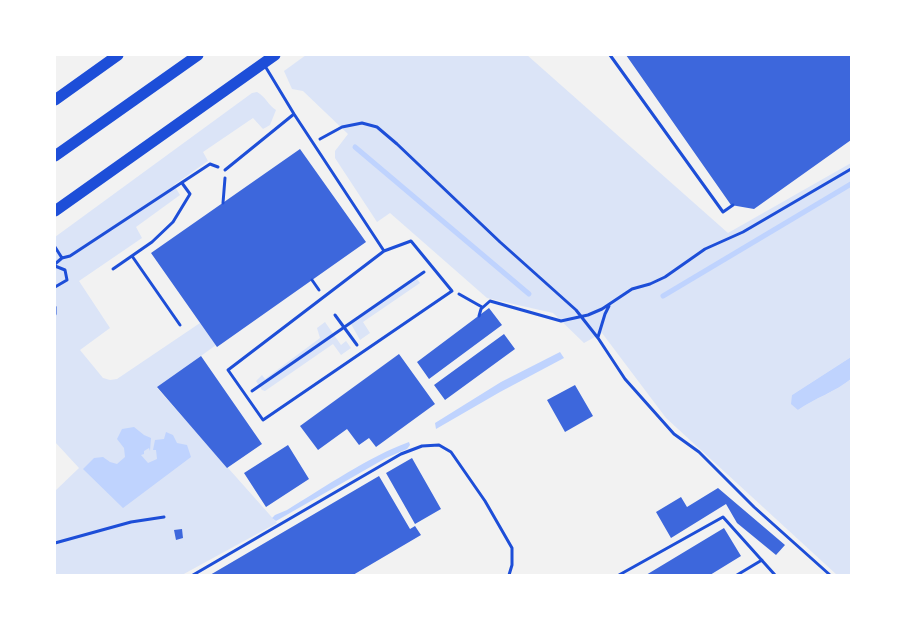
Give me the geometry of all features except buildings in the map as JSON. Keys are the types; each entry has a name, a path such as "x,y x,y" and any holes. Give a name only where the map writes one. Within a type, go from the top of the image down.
{"highway":[{"path":"55,156 198,55"},
{"path":"55,212 275,55"},
{"path":"55,92 115,57"},
{"path":"55,100 115,57"}],"lane":[{"path":"610,55 723,212 733,205"},
{"path":"264,63 294,114 384,251"},
{"path":"225,170 294,114"},
{"path":"411,241 432,266 452,290 263,420 228,370 384,251 411,241"},
{"path":"193,575 401,454 422,446 439,446 451,452 460,464 485,501 512,548 512,565 509,575"},
{"path":"619,575 723,517 775,575"},
{"path":"737,575 762,560"}],"path":[{"path":"314,144 331,132 353,123 377,127 398,144 500,242 557,292 581,316 625,379 674,434 699,452 754,507 830,575"},
{"path":"55,287 67,280 65,270 55,265 62,258 70,256 210,164 225,170 223,203"},
{"path":"479,316 482,308 490,302 561,321 602,309 632,289 665,277 705,249 743,232 851,169"},
{"path":"113,269 152,242 173,222 190,194 182,183"},
{"path":"56,249 62,258"},
{"path":"132,256 180,325"},
{"path":"246,395 432,266"},
{"path":"452,290 482,308"},
{"path":"598,338 604,314 611,303"},
{"path":"55,307 55,314"},
{"path":"335,315 362,352"},
{"path":"55,543 131,522 164,517"}],"shaded area":[{"path":"306,55 527,55 728,233 851,163 851,357 792,395 798,410 851,379 851,575 837,575 666,418 602,333 584,343 553,313 487,298 390,213 377,222 335,158 335,151 348,134 303,91 292,89 284,71"},
{"path":"257,92 276,110 270,125 263,129 253,118 203,152 208,161 174,185 180,195 136,227 142,238 79,281 110,328 80,350 103,378 117,379 200,323 216,345 157,388 277,523 182,575 55,575 55,491 79,468 55,442 55,237 252,93"},
{"path":"417,279 420,283 363,322 370,333 360,340 351,324"},
{"path":"325,322 341,345 346,341 351,348 341,355 333,344 265,391 262,390 256,381 262,375 265,379 320,338 317,328"}],"water":[{"path":"560,352 564,358 436,429 435,423 501,382"},
{"path":"851,357 851,379 798,410 791,404 792,395"},
{"path":"134,427 151,438 150,451 149,448 141,455 148,463 157,459 156,450 153,450 155,440 164,439 166,432 173,435 177,443 187,445 191,457 123,508 83,469 94,458 103,457 117,464 125,457 124,448 117,439 122,429"},
{"path":"409,442 410,445 407,449 386,458 276,521 272,518 362,464"}],"waterway":[{"path":"355,147 529,294"},
{"path":"663,296 851,184"}]}
